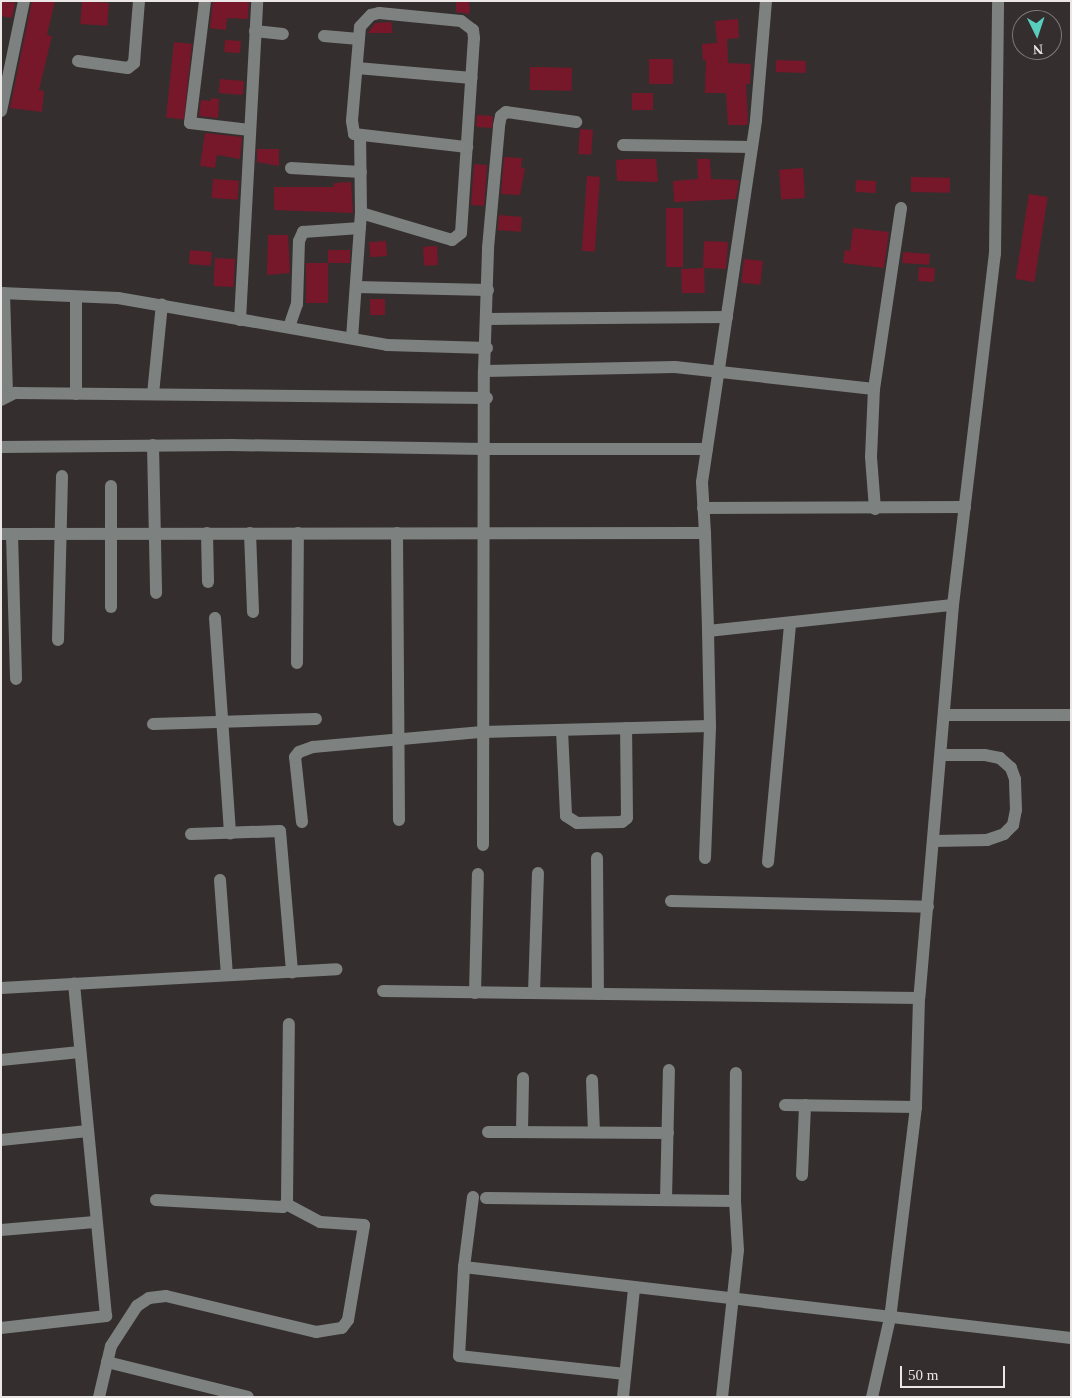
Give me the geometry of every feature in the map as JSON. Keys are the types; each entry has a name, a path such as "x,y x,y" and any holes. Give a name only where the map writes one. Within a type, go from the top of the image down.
{"street":[{"path":"1,111 6,69 24,1"},
{"path":"78,61 128,68 134,63 139,1"},
{"path":"204,1 190,124 250,130"},
{"path":"240,320 256,1"},
{"path":"705,858 710,726 702,482 716,373 727,317 752,147 766,1"},
{"path":"872,1397 890,1318 916,1107 919,998 954,605 995,254 998,3"},
{"path":"361,213 452,240 462,233 474,38 473,30 461,21 379,13 364,20 359,39 352,121 354,134 467,147"},
{"path":"255,32 283,34"},
{"path":"324,36 359,39"},
{"path":"357,68 472,78"},
{"path":"483,844 482,732 487,398 484,371 488,319 488,248 501,116 506,112 576,122"},
{"path":"352,338 361,213 360,136"},
{"path":"624,145 752,147"},
{"path":"291,168 361,172"},
{"path":"875,510 871,457 874,389 902,208"},
{"path":"289,327 297,304 300,241 303,232 360,228"},
{"path":"356,287 488,290"},
{"path":"487,348 387,345 240,320 162,304 76,296 2,293 4,398 76,394 487,398"},
{"path":"76,296 76,394"},
{"path":"153,394 162,304"},
{"path":"488,319 727,317"},
{"path":"484,371 675,367 874,389"},
{"path":"1,447 154,445 486,449 707,449"},
{"path":"154,445 156,593"},
{"path":"58,640 62,476"},
{"path":"111,486 109,534 111,607"},
{"path":"703,508 875,510 966,507"},
{"path":"207,533 208,582"},
{"path":"297,663 298,533"},
{"path":"397,533 399,820"},
{"path":"16,679 7,534 705,533"},
{"path":"250,534 253,612"},
{"path":"708,631 954,605"},
{"path":"215,618 230,833"},
{"path":"768,862 790,623"},
{"path":"945,715 1071,716"},
{"path":"153,724 222,724 316,719"},
{"path":"302,822 294,765 299,752 313,747 397,738 482,732 710,726"},
{"path":"562,730 566,816 577,823 622,822 627,818 626,728"},
{"path":"934,841 987,840 1004,834 1013,825 1016,810 1015,779 1011,768 1000,758 985,755 941,755"},
{"path":"191,834 280,831 292,972"},
{"path":"597,858 598,994"},
{"path":"534,993 538,873"},
{"path":"475,993 478,874"},
{"path":"220,880 227,976"},
{"path":"671,901 928,908"},
{"path":"1,988 336,969"},
{"path":"1,1328 106,1316 74,984"},
{"path":"383,991 919,998"},
{"path":"156,1200 283,1207 286,1204 289,1196 289,1024"},
{"path":"1,1060 80,1052"},
{"path":"666,1199 669,1070"},
{"path":"722,1397 738,1250 735,1201 736,1073"},
{"path":"522,1132 523,1078"},
{"path":"592,1080 594,1132"},
{"path":"785,1105 916,1107"},
{"path":"802,1175 805,1105"},
{"path":"1,1140 88,1131"},
{"path":"488,1132 668,1133"},
{"path":"473,1197 464,1266 459,1356 625,1374"},
{"path":"486,1198 735,1201"},
{"path":"99,1397 111,1346 136,1306 149,1298 166,1296 316,1332 342,1328 348,1320 364,1225 320,1222 286,1204"},
{"path":"1,1230 96,1222"},
{"path":"464,1266 734,1300 1071,1338"},
{"path":"623,1397 634,1288"},
{"path":"107,1362 248,1397"}],"building":[{"path":"1,1 15,3 12,18 1,16"},
{"path":"32,1 55,1 47,35 52,36 39,90 44,91 42,112 10,108"},
{"path":"82,1 109,3 107,26 80,24"},
{"path":"213,1 249,1 248,19 227,18 226,30 210,28"},
{"path":"456,1 469,1 470,14 456,12"},
{"path":"738,19 739,38 727,39 728,63 751,64 750,84 746,84 748,121 747,125 728,125 726,93 705,93 706,60 703,61 702,44 717,43 715,21"},
{"path":"391,22 393,33 368,33 375,23"},
{"path":"225,40 241,41 240,53 224,52"},
{"path":"174,42 192,44 184,119 166,118"},
{"path":"649,59 673,59 673,84 649,84"},
{"path":"776,60 806,61 806,73 776,72"},
{"path":"530,67 572,68 572,91 530,90"},
{"path":"220,79 244,81 243,95 219,93"},
{"path":"632,93 653,93 653,110 632,110"},
{"path":"211,98 219,99 218,118 199,116 201,100 211,101"},
{"path":"477,115 493,116 492,128 476,127"},
{"path":"580,129 593,130 591,155 578,154"},
{"path":"205,133 242,137 240,159 217,155 215,168 200,166"},
{"path":"257,149 279,149 279,166 257,162"},
{"path":"504,157 522,158 521,168 525,168 520,195 501,194"},
{"path":"656,159 658,182 617,181 616,160"},
{"path":"697,159 710,159 711,179 739,180 736,199 674,202 673,181 698,179"},
{"path":"474,164 487,165 484,206 471,205"},
{"path":"803,168 805,198 781,200 779,170"},
{"path":"587,176 600,177 595,252 582,251"},
{"path":"911,177 950,178 950,193 911,192"},
{"path":"213,179 239,181 238,200 212,198"},
{"path":"856,180 876,181 875,193 855,192"},
{"path":"351,182 353,213 274,210 274,187 334,187 334,183"},
{"path":"1029,194 1048,197 1034,282 1016,279"},
{"path":"666,208 683,208 683,267 666,267"},
{"path":"499,215 522,217 521,232 498,230"},
{"path":"853,228 889,232 884,268 843,263 845,250 850,251"},
{"path":"268,235 288,235 290,273 267,275"},
{"path":"386,241 387,256 370,257 369,242"},
{"path":"704,241 728,242 726,269 704,268 705,293 682,293 681,269 703,268"},
{"path":"437,246 438,265 424,266 423,247"},
{"path":"190,250 212,252 211,266 189,264"},
{"path":"328,250 350,250 350,263 328,263"},
{"path":"903,252 930,254 929,265 902,263"},
{"path":"215,258 235,259 234,287 214,286"},
{"path":"744,259 763,261 760,285 741,283"},
{"path":"306,263 328,263 328,303 306,303"},
{"path":"919,267 935,268 934,282 918,281"},
{"path":"370,299 385,299 385,315 370,315"}]}
